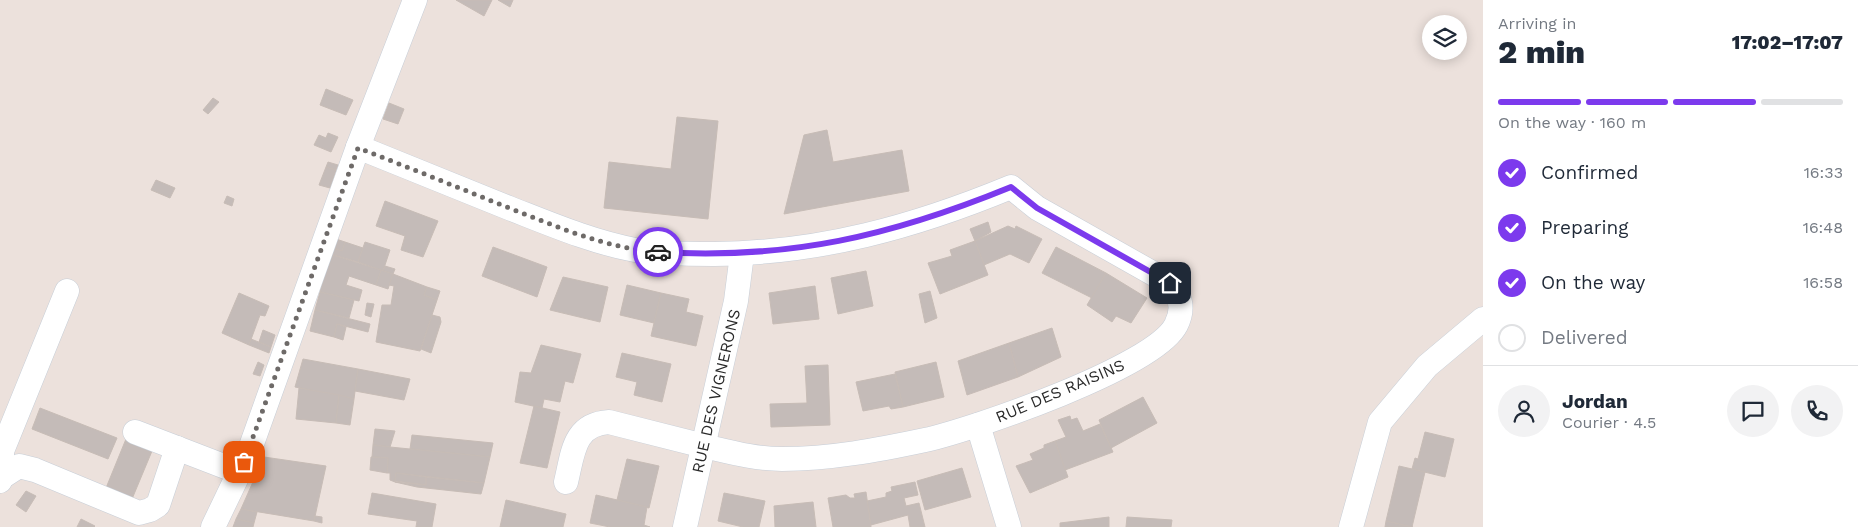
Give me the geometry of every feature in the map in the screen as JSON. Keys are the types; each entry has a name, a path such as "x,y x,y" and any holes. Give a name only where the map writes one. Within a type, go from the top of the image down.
{"street":[{"path":"213,527 248,452 358,148 415,0"},
{"path":"358,148 552,225 600,242 636,250 692,254 742,254"},
{"name":"RUE DES RAISINS","path":"566,482 576,443 581,432 599,423 609,422 748,457 781,459 818,457 925,440 978,425 1050,398 1146,353 1165,339 1176,325 1180,312 1178,292 1170,283 1037,208 1011,187 936,216 870,236 742,254"},
{"name":"RUE DES VIGNERONS","path":"686,527 736,302 742,254"},
{"path":"1,479 2,451 67,291"},
{"path":"1351,527 1380,422 1427,366 1483,319"},
{"path":"978,425 1009,527"},
{"path":"135,432 239,472"},
{"path":"1,479 19,466 35,470 140,513 158,505 177,448"}],"building":[{"path":"456,0 492,0 484,16"},
{"path":"498,0 513,0 510,7"},
{"path":"326,89 353,100 346,115 320,105"},
{"path":"213,98 219,102 208,114 203,110"},
{"path":"389,103 404,109 398,124 383,119"},
{"path":"677,117 718,121 708,219 604,208 609,162 671,169"},
{"path":"827,130 833,162 902,150 909,191 784,214 804,135"},
{"path":"328,133 338,137 331,152 314,145 319,135 326,138"},
{"path":"328,162 338,165 336,170 326,167"},
{"path":"326,167 336,170 330,188 319,185"},
{"path":"156,180 175,188 170,198 151,190"},
{"path":"227,196 234,199 232,206 224,203"},
{"path":"385,201 438,221 423,257 401,250 405,236 376,226"},
{"path":"988,222 991,232 975,241 970,229"},
{"path":"1008,226 1015,229 1016,226 1042,239 1029,263 1010,254 984,265 975,241"},
{"path":"336,239 345,242 342,251 333,248"},
{"path":"975,241 988,275 940,294 928,263 952,256 950,250"},
{"path":"345,242 363,248 358,262 330,254 333,248 342,251"},
{"path":"365,242 390,250 383,271 358,262"},
{"path":"493,247 547,267 537,297 482,276"},
{"path":"1056,247 1106,273 1092,298 1042,273"},
{"path":"330,254 381,270 376,285 349,276 346,285 362,290 359,301 320,292"},
{"path":"385,266 395,269 393,274 383,271"},
{"path":"381,270 393,274 388,289 376,285"},
{"path":"866,271 873,306 838,314 831,278"},
{"path":"1106,273 1147,298 1131,323 1116,316 1112,322 1087,305"},
{"path":"393,274 427,287 424,295 437,300 420,351 376,342 382,305 391,305 394,286 389,285"},
{"path":"563,277 608,287 600,322 550,310"},
{"path":"627,285 661,293 654,323 620,315"},
{"path":"815,286 819,319 773,324 769,293"},
{"path":"427,287 440,291 437,300 424,295"},
{"path":"930,291 937,318 925,323 919,294"},
{"path":"320,292 354,300 349,318 315,310"},
{"path":"239,293 269,306 265,316 260,315 249,345 222,333"},
{"path":"661,293 689,299 686,312 703,316 696,346 651,336"},
{"path":"367,303 374,304 371,317 365,315"},
{"path":"315,310 370,324 368,332 337,324 334,337 310,331"},
{"path":"432,315 440,317 441,322 431,353 421,349"},
{"path":"337,324 346,327 343,340 334,337"},
{"path":"1052,328 1061,357 1018,377 1009,343"},
{"path":"263,330 275,335 271,347 259,342"},
{"path":"251,339 271,347 269,353 249,345"},
{"path":"1009,343 1018,377 967,395 958,361"},
{"path":"541,345 581,354 573,383 565,381 560,402 544,399 542,408 515,402 520,372 531,373"},
{"path":"622,353 671,364 662,402 634,395 637,382 616,377"},
{"path":"303,359 358,369 354,399 295,387"},
{"path":"258,362 264,365 260,376 253,374"},
{"path":"936,362 944,397 903,407 895,372"},
{"path":"828,365 830,425 771,427 770,404 807,403 805,366"},
{"path":"358,369 410,379 404,400 355,391"},
{"path":"895,374 903,407 891,409 889,406 863,411 856,382"},
{"path":"299,388 339,395 336,423 296,419"},
{"path":"339,395 354,399 350,425 336,423"},
{"path":"1143,397 1157,423 1111,448 1099,420"},
{"path":"534,406 560,412 547,468 520,463"},
{"path":"40,408 117,438 108,459 32,429"},
{"path":"1070,416 1071,420 1077,418 1083,431 1100,424 1113,452 1065,470 1055,441 1066,437 1058,420"},
{"path":"375,429 395,431 390,447 373,445"},
{"path":"1425,432 1454,439 1445,477 1412,469 1415,458 1418,459"},
{"path":"412,435 493,443 490,457 410,449"},
{"path":"126,439 152,451 132,499 106,488"},
{"path":"1055,441 1068,477 1030,493 1016,466 1033,460 1030,454 1044,448 1044,445"},
{"path":"373,445 490,457 484,483 396,473 395,482 390,480 390,473 387,473 388,458 372,457"},
{"path":"264,457 326,466 314,521 241,509"},
{"path":"371,457 388,458 387,473 370,470"},
{"path":"627,459 659,466 649,508 617,500"},
{"path":"1399,466 1425,472 1412,527 1386,521"},
{"path":"962,468 971,497 925,510 917,481"},
{"path":"396,473 426,477 426,485 395,481"},
{"path":"426,477 484,483 481,494 417,487 395,482 426,485"},
{"path":"915,482 918,495 904,498 906,506 919,503 925,527 910,527 908,515 871,525 867,501 886,497 886,493 892,491 891,487"},
{"path":"26,491 36,496 26,512 16,505"},
{"path":"866,492 871,527 833,527 828,498 846,495 850,498 855,498 854,494"},
{"path":"372,493 436,504 432,527 416,527 417,521 368,514"},
{"path":"724,493 765,501 759,527 743,527 718,521"},
{"path":"596,495 647,507 644,525 650,527 610,527 590,523"},
{"path":"506,500 566,514 563,527 500,527"},
{"path":"813,502 816,527 775,527 774,506"},
{"path":"241,509 257,512 254,523 236,519"},
{"path":"315,516 322,517 322,523 314,521"},
{"path":"1109,517 1109,527 1060,527 1060,523"},
{"path":"1127,517 1172,520 1171,527 1126,527"},
{"path":"81,519 95,526 77,527"},
{"path":"236,519 254,523 253,527 233,527"},
{"path":"1386,521 1412,527 1385,527"}],"way so far":[{"path":"244,462 358,148 552,225 600,242 636,250 658,252"}],"route":[{"path":"658,252 742,254 870,236 936,216 1011,187 1037,208 1170,283"}]}
